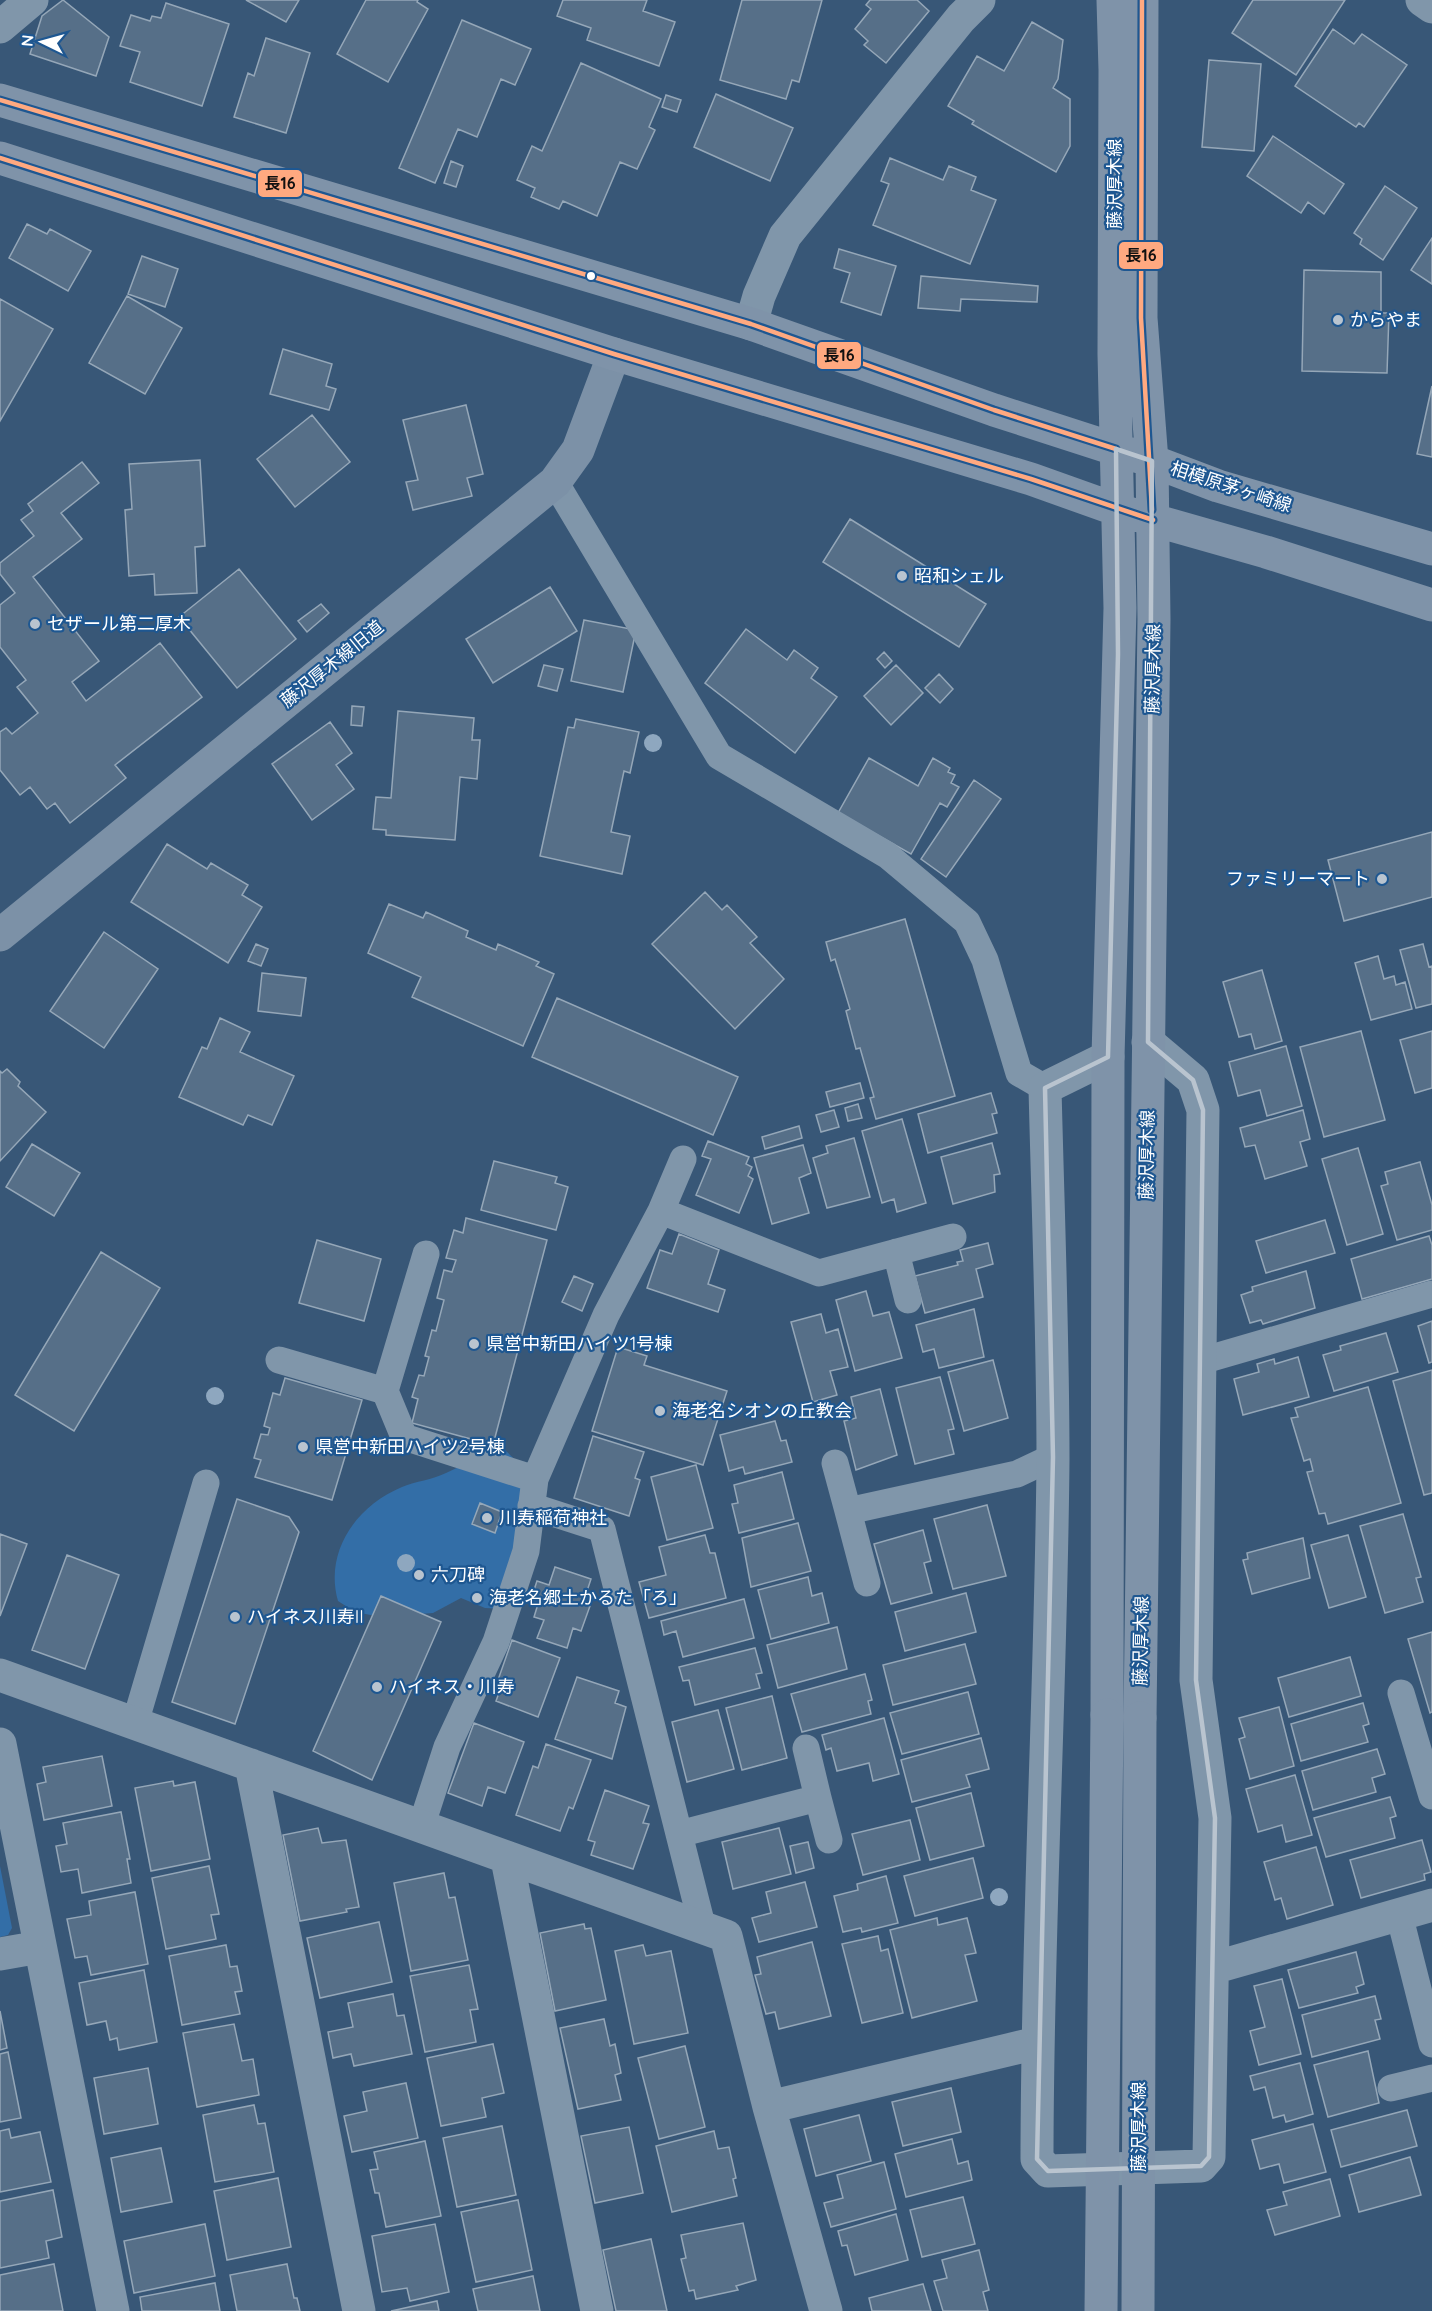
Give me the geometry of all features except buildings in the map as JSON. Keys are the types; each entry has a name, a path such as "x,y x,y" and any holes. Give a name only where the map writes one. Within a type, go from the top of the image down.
{"main road":[{"name":"藤沢厚木線","path":"1101,2311 1107,1715 1108,1058 1120,608 1116,449 1113,0"},
{"name":"藤沢厚木線","path":"1138,2311 1140,1718 1154,619 1152,461 1141,318 1142,0"},
{"name":"相模原茅ヶ崎線","path":"0,100 751,324 994,410 1152,461 1218,486 1432,549"},
{"path":"0,158 614,354 1031,479 1118,510 1266,552 1432,605"}],"street":[{"path":"0,27 32,0"},
{"path":"751,324 759,296 785,236 961,18 980,0"},
{"path":"1422,0 1432,7"},
{"name":"藤沢厚木線旧道","path":"0,935 555,482 578,450 614,354"},
{"path":"1108,1058 1045,1088 1053,1458 1045,1832 1036,2043 1037,2159 1048,2171 1201,2166 1209,2157 1215,1818 1196,1680 1203,1110 1193,1080 1148,1042"},
{"path":"0,1675 726,1936 769,2107 826,2311"},
{"path":"0,1744 113,2311"},
{"path":"251,1765 359,2311"},
{"path":"507,1859 597,2311"},
{"path":"1213,1968 1432,1905"},
{"path":"0,1954 40,1947"},
{"path":"769,2107 1036,2043"}],"lane":[{"path":"555,482 718,756 887,855 967,922 985,960 1019,1073 1045,1088"},
{"path":"421,1827 447,1747 496,1642 526,1551 535,1479 606,1315 661,1211 683,1159"},
{"path":"661,1211 819,1273 953,1237"},
{"path":"896,1252 908,1300"},
{"path":"426,1254 385,1391 404,1437 535,1479"},
{"path":"1201,1361 1432,1294"},
{"path":"279,1360 385,1391"},
{"path":"848,1511 1017,1474 1053,1458"},
{"path":"835,1463 867,1583"},
{"path":"135,1723 206,1483"},
{"path":"531,1506 602,1529 703,1929"},
{"path":"1401,1693 1426,1757 1432,1796"},
{"path":"806,1748 828,1840"},
{"path":"679,1834 818,1798"},
{"path":"1399,1914 1432,2044"},
{"path":"1391,2088 1432,2078"}],"highlighted area":[{"path":"1116,449 1152,461 1148,1042 1193,1080 1203,1110 1196,1680 1215,1818 1209,2157 1201,2166 1048,2171 1037,2159 1053,1457 1045,1088 1108,1057 1118,654"}],"shaded area":[{"path":"491,1449 504,1449 536,1480 506,1609 485,1608 461,1598 433,1613 381,1617 355,1612 338,1601 335,1583 340,1548 358,1518 385,1495 407,1485 441,1475"},
{"path":"0,1866 12,1928 8,1935 0,1937"}],"transit line":[{"name":"長16","path":"1142,0 1141,318 1152,510"},
{"name":"長16","path":"0,100 751,324 994,410 1116,449"},
{"name":"長16","path":"0,158 614,354 1031,479 1153,520"}],"place":[{"name":"からやま","path":"1338,320"},
{"name":"昭和シェル","path":"902,576"},
{"name":"セザール第二厚木","path":"35,624"},
{"name":"ファミリーマート","path":"1382,879"},
{"name":"県営中新田ハイツ1号棟","path":"474,1344"},
{"name":"海老名シオンの丘教会","path":"660,1411"},
{"name":"県営中新田ハイツ2号棟","path":"303,1447"},
{"name":"川寿稲荷神社","path":"487,1518"},
{"name":"六刀碑","path":"419,1575"},
{"name":"海老名郷土かるた「ろ」","path":"477,1598"},
{"name":"ハイネス川寿II","path":"235,1617"},
{"name":"ハイネス・川寿","path":"377,1687"}]}
